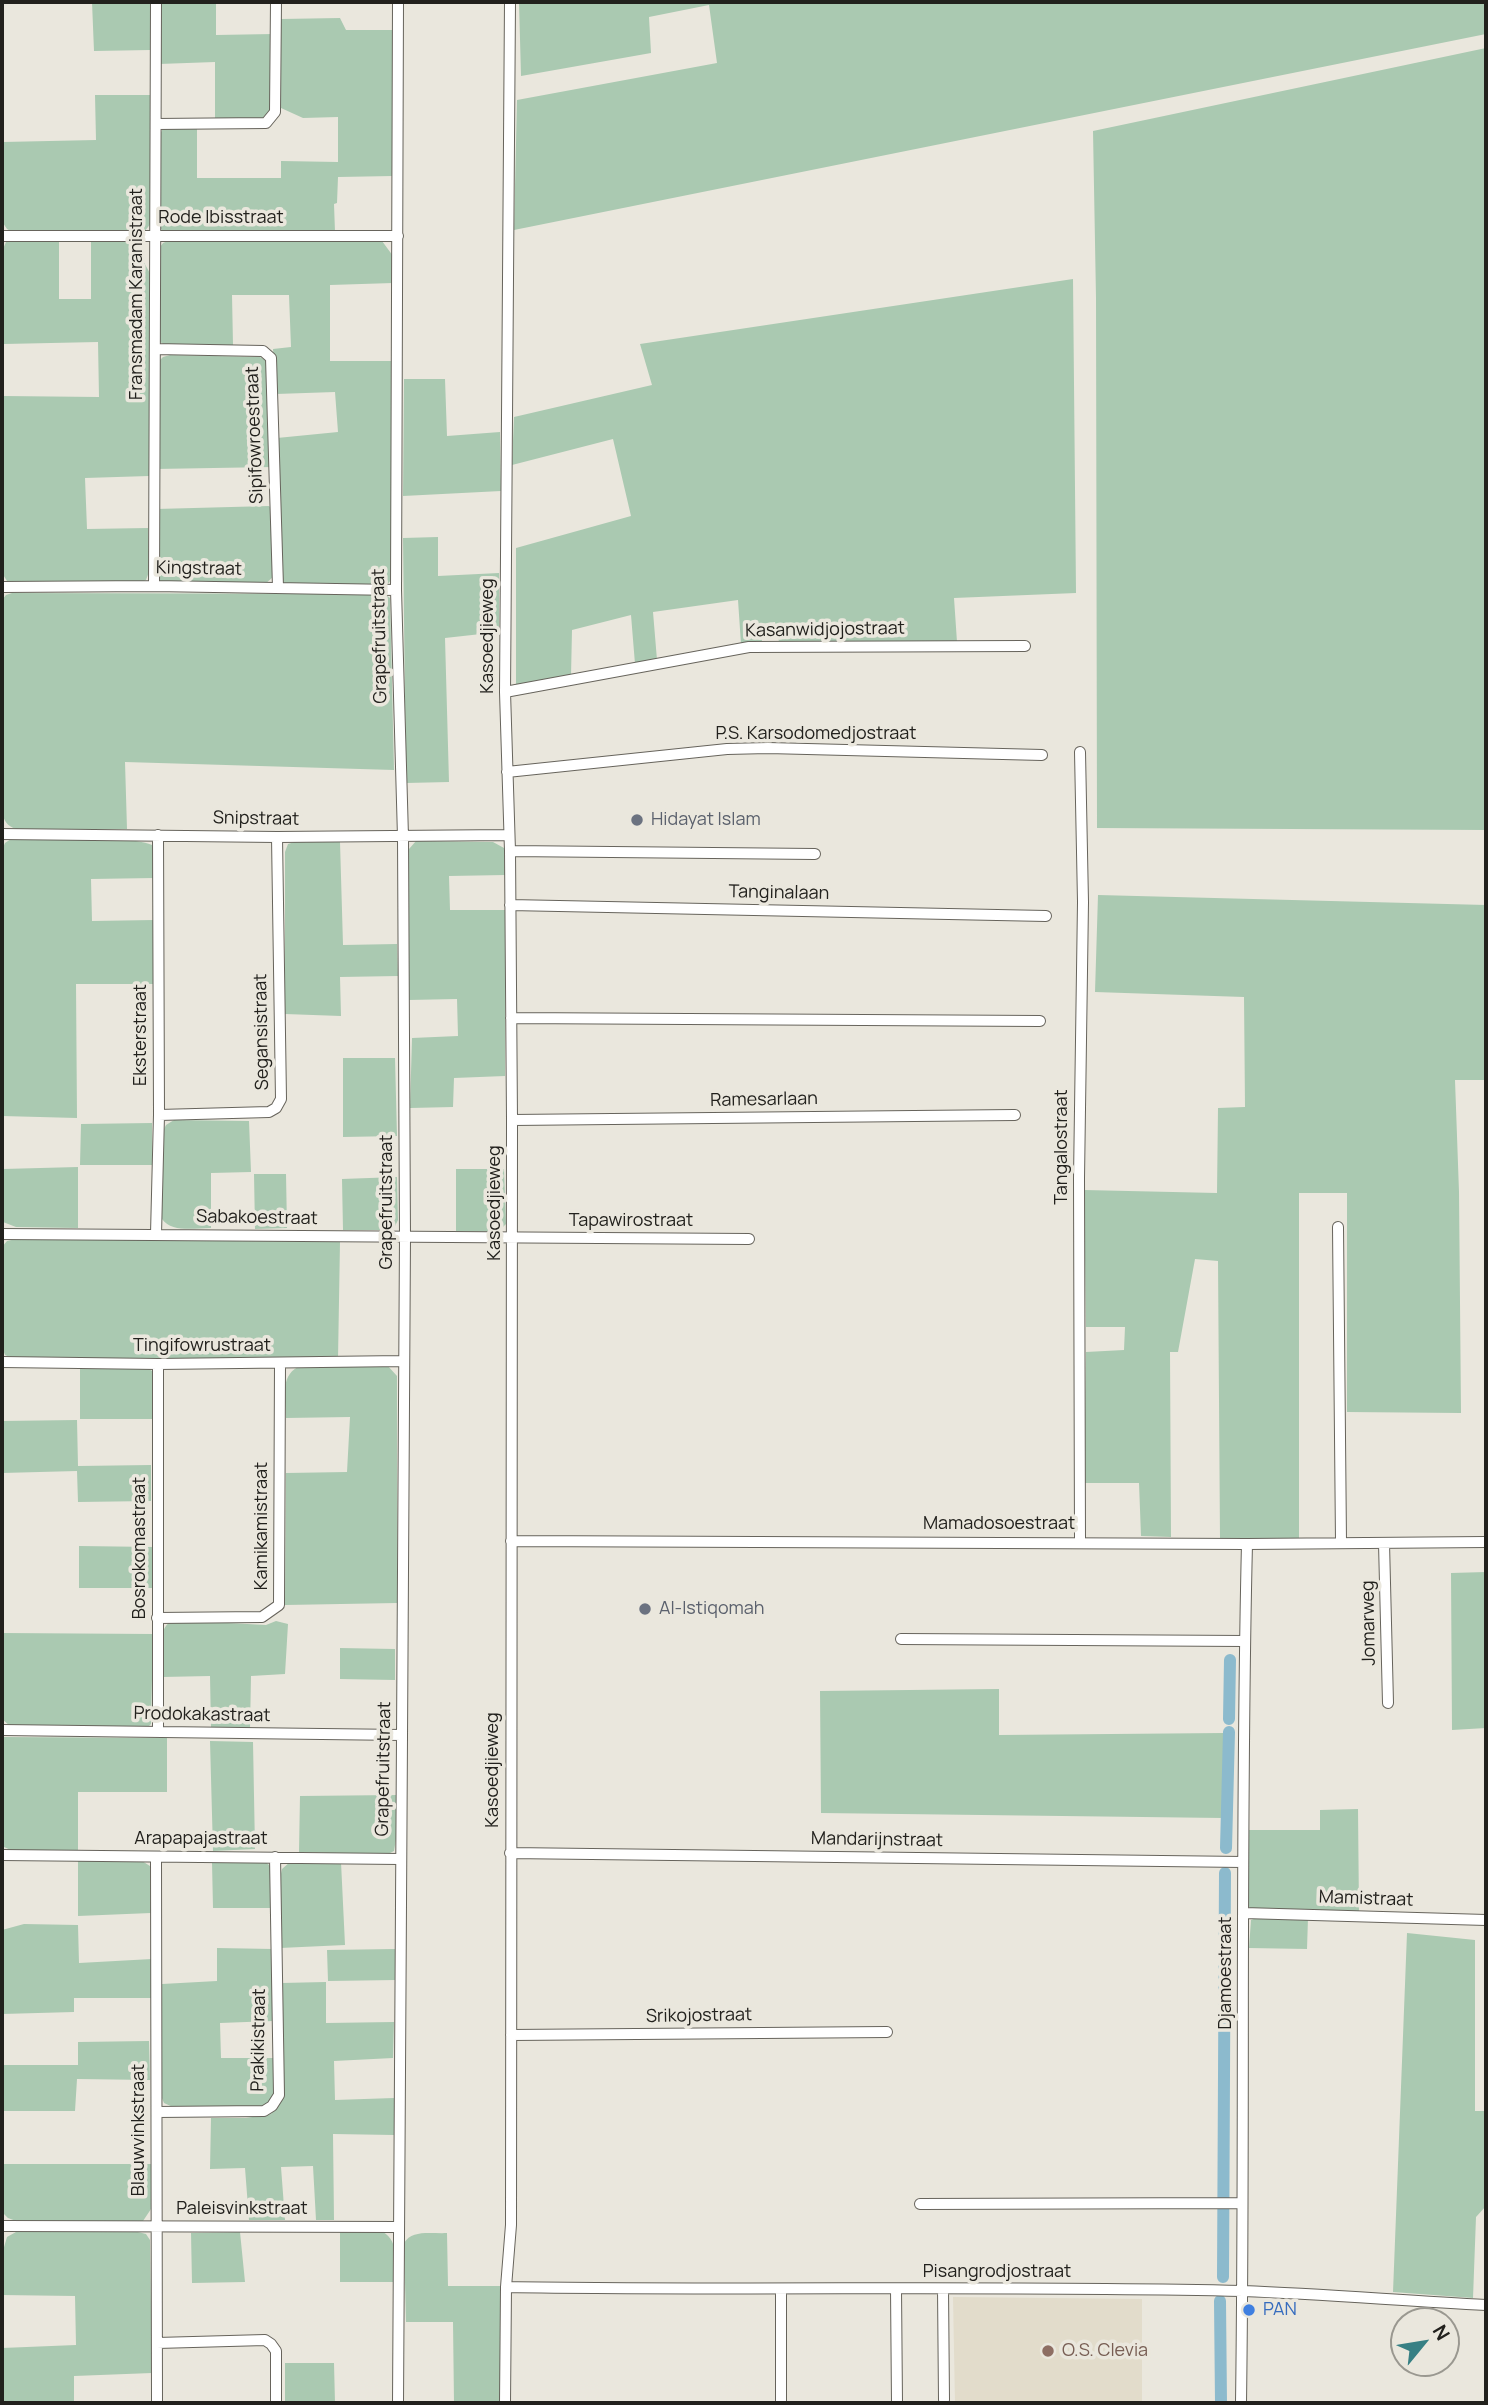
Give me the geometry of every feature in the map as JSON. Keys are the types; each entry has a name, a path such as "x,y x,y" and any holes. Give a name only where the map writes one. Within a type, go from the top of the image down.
{"street":[{"name":"Fransmadam Karanistraat","path":"154,586 156,2"},
{"path":"156,124 266,123 275,112 276,2"},
{"name":"Grapefruitstraat","path":"398,2 396,590 403,836 405,1237 398,2403"},
{"name":"Kasoedjieweg","path":"505,2403 506,2287 511,2225 512,1120 510,851 505,692 510,2"},
{"name":"Rode Ibisstraat","path":"2,236 398,236"},
{"name":"Sipifowroestraat","path":"155,349 263,351 271,358 278,587"},
{"name":"Kingstraat","path":"2,587 154,586 396,590"},
{"name":"Kasanwidjojostraat","path":"505,692 749,647 1025,646"},
{"name":"P.S. Karsodomedjostraat","path":"507,772 727,749 1042,755"},
{"name":"Tangalostraat","path":"1080,752 1083,902 1079,1178 1080,1541"},
{"name":"Snipstraat","path":"2,834 277,837 509,835"},
{"name":"Eksterstraat","path":"156,1234 159,1115 158,835"},
{"name":"Segansistraat","path":"159,1115 270,1112 281,1099 277,837"},
{"path":"510,851 815,853"},
{"name":"Tanginalaan","path":"510,905 1046,916"},
{"path":"511,1018 1040,1021"},
{"name":"Ramesarlaan","path":"512,1120 1015,1115"},
{"path":"1338,1227 1341,1542"},
{"name":"Sabakoestraat","path":"2,1234 512,1239"},
{"name":"Tapawirostraat","path":"512,1239 750,1239"},
{"name":"Tingifowrustraat","path":"2,1362 158,1364 403,1361"},
{"name":"Kamikamistraat","path":"157,1618 262,1617 279,1605 281,1363"},
{"name":"Bosrokomastraat","path":"158,1364 158,1732"},
{"name":"Mamadosoestraat","path":"511,1541 1080,1541 1247,1544 1486,1542"},
{"name":"Jomarweg","path":"1384,1542 1388,1703"},
{"name":"Djamoestraat","path":"1241,2403 1242,2291 1237,2204 1244,1913 1247,1544"},
{"path":"901,1639 1245,1641"},
{"name":"Prodokakastraat","path":"2,1730 402,1735"},
{"name":"Mandarijnstraat","path":"510,1853 1243,1862"},
{"name":"Arapapajastraat","path":"2,1854 400,1859"},
{"name":"Blauwvinkstraat","path":"156,1857 157,2403"},
{"name":"Prakikistraat","path":"157,2112 264,2111 272,2106 279,2095 275,1857"},
{"name":"Mamistraat","path":"1244,1913 1486,1920"},
{"name":"Srikojostraat","path":"511,2035 887,2032"},
{"path":"920,2204 1237,2204"},
{"name":"Paleisvinkstraat","path":"2,2226 398,2227"},
{"name":"Pisangrodjostraat","path":"506,2287 1242,2291 1486,2305"},
{"path":"943,2288 944,2400"},
{"path":"896,2289 897,2403"},
{"path":"780,2290 781,2403"},
{"path":"158,2343 265,2340 276,2351 275,2403"}],"shaded area":[{"name":"O.S. Clevia","path":"953,2297 1142,2299 1142,2403 955,2403"}],"green space":[{"path":"92,2 150,2 150,50 94,51"},
{"path":"160,2 216,2 216,35 273,34 273,106 266,116 261,120 215,119 215,62 159,64"},
{"path":"519,2 1486,2 1486,34 514,230 517,100 717,63 709,5 649,17 651,53 521,76"},
{"path":"340,18 346,30 393,30 393,176 338,177 337,203 334,204 335,232 164,232 158,226 159,137 162,130 170,126 197,128 197,178 281,178 281,161 338,162 338,117 303,118 281,108 281,19"},
{"path":"1486,48 1486,830 1097,828 1093,131"},
{"path":"95,95 151,95 152,222 144,232 14,233 7,229 3,223 3,142 96,140"},
{"path":"14,239 59,241 59,299 91,299 91,242 126,241 142,259 151,275 149,476 85,478 87,529 148,528 149,572 146,580 140,583 16,584 7,581 2,573 3,396 99,397 98,342 4,344 3,249 6,242"},
{"path":"170,240 382,241 393,256 393,283 330,285 330,361 392,361 392,572 387,585 284,583 281,578 277,438 338,432 335,392 276,394 273,349 291,347 289,295 232,295 233,345 165,345 160,342 158,250 163,243"},
{"path":"1073,279 1076,593 954,598 957,642 779,642 775,622 761,624 762,642 741,644 738,600 653,612 657,660 635,664 631,615 572,630 571,676 516,686 516,548 631,516 613,439 512,465 514,417 652,385 640,344"},
{"path":"170,355 260,357 267,361 272,467 155,469 158,362"},
{"path":"404,379 445,379 447,436 500,432 501,491 403,496"},
{"path":"269,506 273,511 273,577 264,585 160,581 156,576 156,509"},
{"path":"438,537 438,576 499,573 499,632 445,638 449,782 406,783 403,538"},
{"path":"12,593 384,594 390,598 394,770 125,762 127,829 13,828 6,823 2,812 2,600"},
{"path":"11,839 107,839 143,842 154,846 154,878 91,879 92,921 154,920 155,984 76,984 77,1118 2,1116 2,850 5,843"},
{"path":"298,841 340,842 343,945 397,944 398,976 340,977 341,1016 285,1014 285,852 288,844"},
{"path":"416,841 493,842 504,848 505,875 449,876 450,910 505,910 505,1076 454,1078 453,1107 410,1108 412,1038 458,1036 457,999 408,1000 409,849"},
{"path":"1098,895 1486,905 1486,1080 1455,1080 1461,1413 1347,1412 1347,1193 1299,1193 1299,1539 1220,1539 1218,1261 1195,1259 1178,1352 1170,1352 1171,1537 1141,1536 1139,1483 1084,1483 1086,1352 1124,1350 1125,1327 1086,1327 1084,1190 1217,1193 1218,1108 1245,1107 1244,997 1095,992"},
{"path":"343,1058 395,1058 397,1136 343,1137"},
{"path":"174,1120 249,1121 251,1172 211,1173 211,1228 178,1228 162,1219 162,1133 166,1125"},
{"path":"152,1123 152,1165 80,1165 81,1124"},
{"path":"78,1167 78,1228 16,1227 3,1222 3,1169"},
{"path":"456,1169 504,1169 506,1224 498,1232 456,1231"},
{"path":"254,1174 286,1174 287,1228 255,1229"},
{"path":"397,1177 398,1220 395,1226 389,1230 343,1230 342,1179"},
{"path":"7,1241 340,1242 338,1359 14,1359 5,1355 2,1347 2,1247"},
{"path":"387,1365 397,1376 397,1603 285,1605 286,1473 347,1472 350,1417 286,1418 285,1390 288,1377 298,1367"},
{"path":"80,1367 147,1367 152,1371 154,1419 80,1419"},
{"path":"77,1420 78,1466 151,1465 151,1501 78,1502 77,1471 2,1473 2,1421"},
{"path":"79,1546 154,1547 153,1588 79,1588"},
{"path":"1486,1572 1486,1728 1452,1730 1451,1573"},
{"path":"172,1620 266,1625 276,1621 288,1624 285,1674 251,1676 250,1729 211,1728 210,1676 162,1677 161,1638"},
{"path":"2,1633 153,1634 151,1724 147,1728 10,1726 2,1719"},
{"path":"340,1648 395,1649 395,1680 340,1679"},
{"path":"999,1689 999,1735 1224,1733 1223,1818 821,1813 820,1691"},
{"path":"4,1737 167,1738 167,1792 78,1792 78,1851 13,1851 4,1847 2,1842"},
{"path":"210,1741 253,1742 255,1849 213,1851"},
{"path":"396,1795 394,1851 386,1855 299,1852 300,1796"},
{"path":"1358,1809 1359,1912 1250,1908 1247,1904 1248,1830 1320,1830 1320,1810"},
{"path":"78,1860 142,1861 150,1866 151,1913 78,1916"},
{"path":"265,1861 272,1868 273,1908 213,1908 212,1862"},
{"path":"290,1862 341,1862 345,1945 280,1948 280,1878 282,1869"},
{"path":"1308,1918 1307,1949 1249,1948 1251,1920"},
{"path":"24,1924 78,1925 79,1963 152,1959 151,1998 74,1998 74,2012 2,2014 2,1930"},
{"path":"1407,1933 1475,1940 1475,2111 1486,2111 1486,2206 1476,2217 1473,2298 1393,2292"},
{"path":"217,1948 273,1949 273,2021 220,2023 221,2058 274,2058 275,2091 263,2107 175,2108 164,2103 161,2096 162,1984 217,1981"},
{"path":"395,1949 396,1980 328,1981 327,1950"},
{"path":"326,1982 326,2023 394,2022 393,2058 334,2061 335,2100 394,2098 394,2135 333,2134 334,2220 316,2220 313,2166 281,2167 285,2220 249,2220 245,2168 210,2169 211,2118 246,2118 271,2114 282,2097 281,1983"},
{"path":"149,2041 150,2080 77,2079 75,2111 2,2111 2,2065 78,2065 78,2042"},
{"path":"2,2164 151,2164 151,2209 143,2221 16,2221 2,2212"},
{"path":"130,2230 146,2234 150,2240 152,2373 74,2376 74,2403 2,2403 2,2348 76,2345 75,2296 2,2295 2,2254 7,2237 16,2232"},
{"path":"240,2232 245,2282 192,2283 191,2233"},
{"path":"340,2232 383,2232 388,2236 394,2247 395,2282 340,2282"},
{"path":"447,2233 448,2286 503,2286 502,2403 454,2403 453,2322 406,2322 404,2243 417,2234"},
{"path":"285,2363 334,2363 335,2403 285,2403"}],"waterway":[{"path":"1229,1719 1230,1660"},
{"path":"1226,1848 1229,1732"},
{"path":"1223,2277 1225,1873"},
{"path":"1220,2301 1221,2403"}],"place":[{"name":"Hidayat Islam","path":"637,820"},
{"name":"Al-Istiqomah","path":"645,1609"},
{"name":"PAN","path":"1249,2310"},
{"name":"O.S. Clevia","path":"1048,2351"}]}
